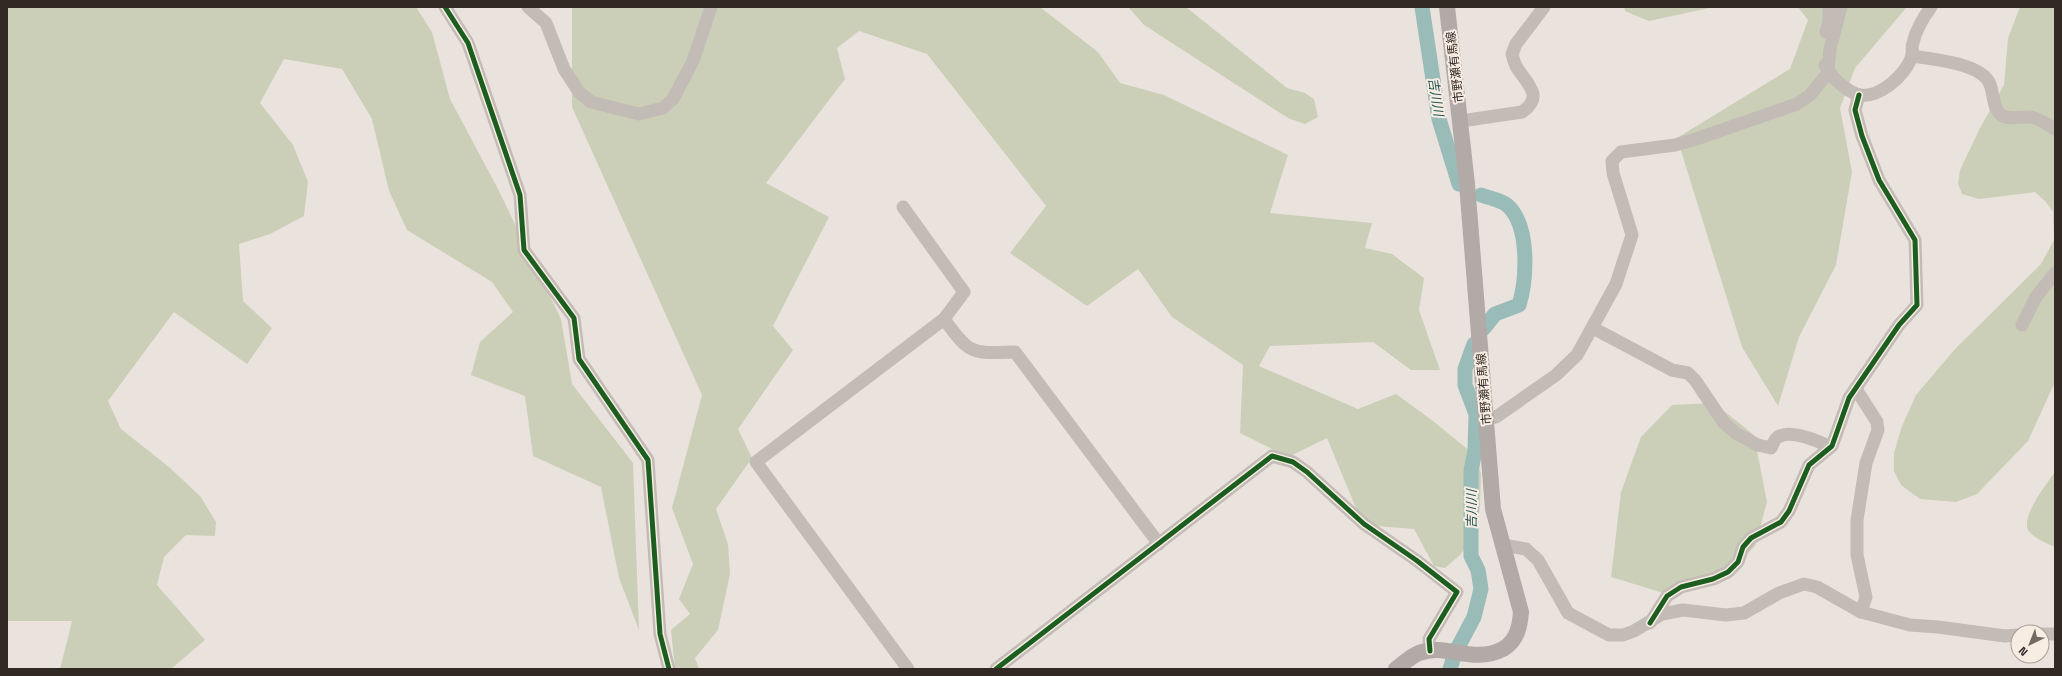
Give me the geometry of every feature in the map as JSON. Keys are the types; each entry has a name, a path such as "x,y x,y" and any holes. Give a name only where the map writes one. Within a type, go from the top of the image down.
{"main road":[{"name":"市野瀬有馬線","path":"1396,669 1418,653 1433,651 1474,656 1492,654 1508,646 1520,629 1520,612 1504,545 1497,528 1494,508 1461,121 1447,7"}],"street":[{"path":"445,7 468,43 520,195 524,250 574,318 579,359 606,395 648,460 660,634 669,669"},
{"path":"528,7 546,23 564,68 579,92 591,102 640,114 663,108 674,99 693,61 711,7"},
{"path":"1461,121 1522,112 1530,107 1533,100 1533,91 1516,66 1512,54 1516,44 1544,7"},
{"path":"1829,7 1829,21 1822,52 1824,63 1828,73 1850,92 1859,95 1873,94 1888,86 1899,77 1912,56 1912,44 1917,30 1931,7"},
{"path":"1487,419 1496,418 1556,375 1577,355 1616,284 1632,235 1613,173 1612,161 1620,152 1696,140 1773,114 1797,104 1810,95 1828,73 1830,49 1841,7"},
{"path":"1912,56 1959,65 1975,70 1989,83 1996,107 2001,114 2008,118 2031,117 2055,129"},
{"path":"1650,623 1667,596 1681,587 1713,579 1728,572 1738,562 1743,547 1751,538 1781,522 1789,511 1810,465 1830,447 1849,398 1899,325 1917,304 1915,240 1879,180 1862,136 1855,110 1859,95"},
{"path":"903,207 964,292 944,319 756,462 908,669"},
{"path":"2022,325 2036,297 2055,273"},
{"path":"944,319 960,340 971,350 979,353 1015,352 1159,544"},
{"path":"1593,328 1672,370 1688,373 1695,380 1724,423 1737,434 1758,445 1771,448 1778,437 1783,435 1803,436 1830,447"},
{"path":"1856,389 1878,422 1878,430 1866,463 1856,520 1857,555 1866,597 1861,612"},
{"path":"996,669 1272,456 1293,462 1307,472 1364,524 1416,560 1457,592 1429,638 1433,651"},
{"path":"1504,545 1526,549 1538,560 1568,614 1609,635 1634,632 1662,614 1683,610 1726,615 1744,612 1779,594 1804,584 1817,587 1861,612 1910,625 2010,636"}],"green space":[{"path":"7,7 416,7 432,32 450,99 498,189 561,319 572,384 633,463 639,630 619,578 601,487 533,456 525,396 471,375 480,342 513,312 492,282 407,230 389,191 372,119 342,69 284,59 260,103 293,145 308,182 304,216 270,234 239,244 243,301 272,328 247,364 174,312 108,401 121,429 169,467 200,496 216,522 215,536 186,535 164,557 157,585 205,640 171,669 60,669 72,621 7,621"},
{"path":"572,7 1040,7 1098,52 1120,83 1164,95 1288,155 1270,213 1372,223 1365,248 1392,254 1424,278 1419,310 1440,370 1411,370 1373,342 1270,346 1259,366 1358,409 1396,394 1433,421 1476,456 1481,474 1480,507 1475,536 1460,555 1445,568 1434,566 1414,529 1363,525 1327,438 1288,457 1240,433 1243,365 1172,317 1138,269 1087,306 1010,253 1046,206 927,54 859,31 837,48 845,79 766,183 829,217 773,326 793,350 738,429 752,458 716,509 728,544 730,574 718,630 695,658 699,669 675,669 671,630 690,614 679,599 693,564 672,508 702,395 572,107"},
{"path":"1123,7 1186,7 1287,88 1305,93 1314,99 1318,117 1305,124 1288,118 1144,25 1129,8"},
{"path":"1624,7 1714,7 1649,21 1625,11"},
{"path":"1798,7 1907,7 1855,68 1840,108 1852,172 1836,265 1799,337 1778,406 1742,347 1677,138 1790,69 1808,20"},
{"path":"2020,7 2055,7 2055,382 2028,441 1977,494 1956,502 1920,499 1901,485 1894,471 1894,453 1902,426 1916,395 1955,349 2041,264 2054,240 2053,212 2046,202 2035,192 1979,199 1962,194 1958,184 1960,170 1980,128 2004,85 2008,38"},
{"path":"1714,403 1754,435 1767,502 1755,546 1720,582 1670,595 1611,577 1621,492 1641,437 1672,405"},
{"path":"2055,472 2055,547 2040,540 2030,533 2027,524 2031,508"}],"waterway":[{"name":"吉川川","path":"1422,7 1439,119 1459,184"},
{"name":"吉川川","path":"1481,195 1504,203 1514,214 1520,225 1525,253 1524,281 1519,305 1495,314 1484,328"},
{"name":"吉川川","path":"1450,669 1455,653 1474,617 1481,589 1478,570 1471,556 1471,471 1475,451 1476,414 1465,385 1465,369 1474,344"}],"cycle path":[{"path":"445,7 468,43 520,195 524,250 574,318 579,359 648,460 660,634 669,669"},
{"path":"1650,623 1667,596 1681,587 1713,579 1728,572 1738,562 1743,547 1751,538 1781,522 1789,511 1809,465 1832,446 1849,398 1899,325 1917,305 1915,240 1879,180 1862,136 1855,110 1859,95"},
{"path":"996,669 1272,456 1293,462 1307,472 1364,524 1416,560 1457,592 1429,639 1430,651"}]}
